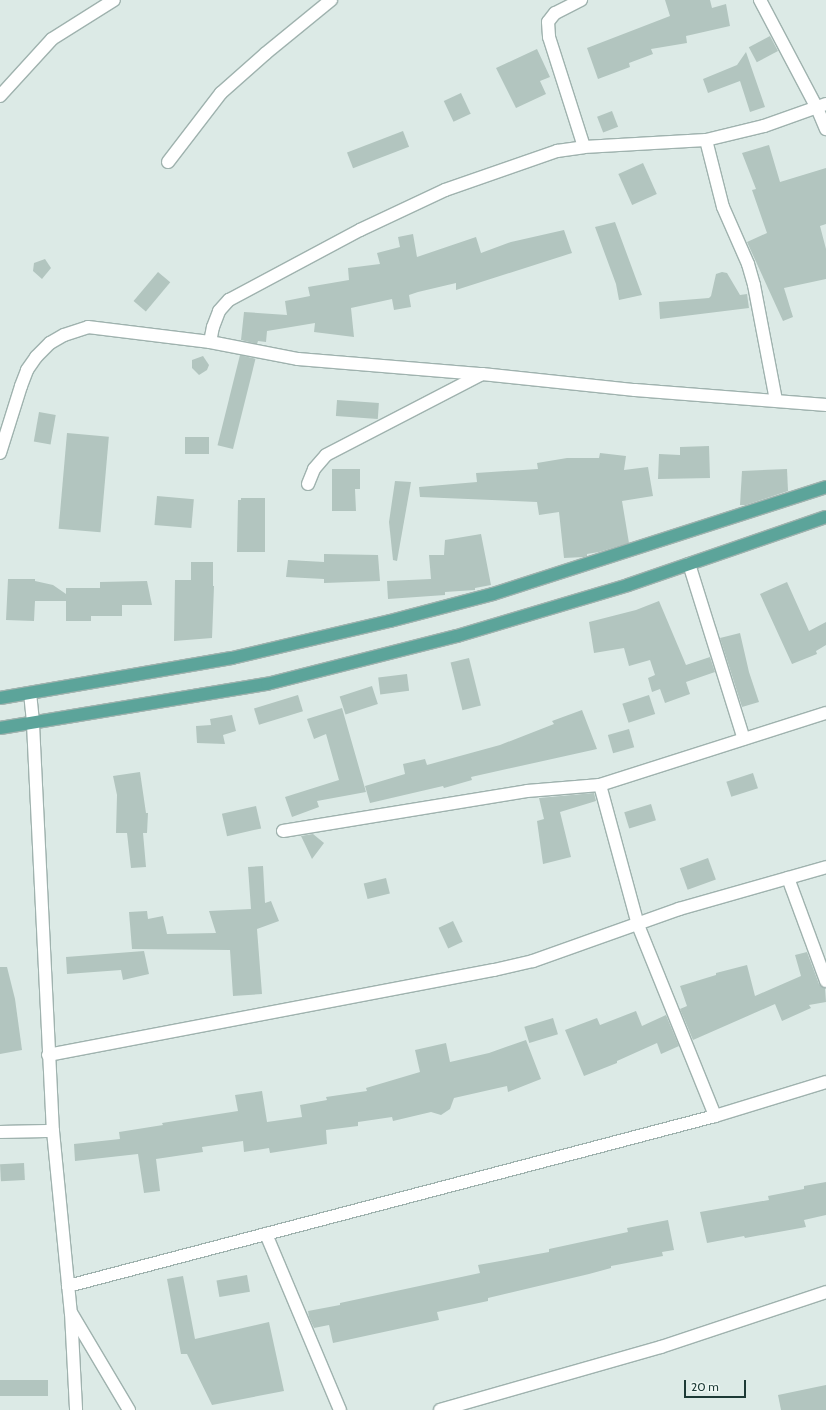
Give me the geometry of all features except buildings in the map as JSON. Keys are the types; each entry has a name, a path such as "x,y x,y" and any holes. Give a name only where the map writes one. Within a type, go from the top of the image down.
{"main road":[{"path":"0,698 232,658 390,621 493,594 826,487"},
{"path":"0,728 33,724 267,684 457,636 628,585 826,517"}],"street":[{"path":"0,96 52,39 114,0"},
{"path":"168,162 221,93 266,53 331,0"},
{"path":"581,0 555,13 548,22 549,37 584,147"},
{"path":"760,0 821,106 826,129"},
{"path":"210,342 213,327 219,311 229,300 360,230 445,190 556,151 584,147 706,140 764,126 821,106"},
{"path":"706,140 723,207 748,264 754,285 776,400"},
{"path":"0,453 27,370 36,357 50,342 64,335 88,327 210,342 298,359 482,374 635,390 826,405"},
{"path":"308,484 314,469 326,455 482,374"},
{"path":"689,564 744,739"},
{"path":"30,693 33,724 48,1055 53,1131 71,1313 76,1410"},
{"path":"283,831 527,791 600,785 826,713"},
{"path":"600,785 638,925 715,1116"},
{"path":"48,1055 494,970 533,961 638,925 679,909 826,867"},
{"path":"788,878 826,981"},
{"path":"68,1286 715,1116 826,1082"},
{"path":"0,1132 53,1131"},
{"path":"266,1234 340,1410"},
{"path":"440,1410 660,1347 826,1292"},
{"path":"71,1313 129,1410"}]}
